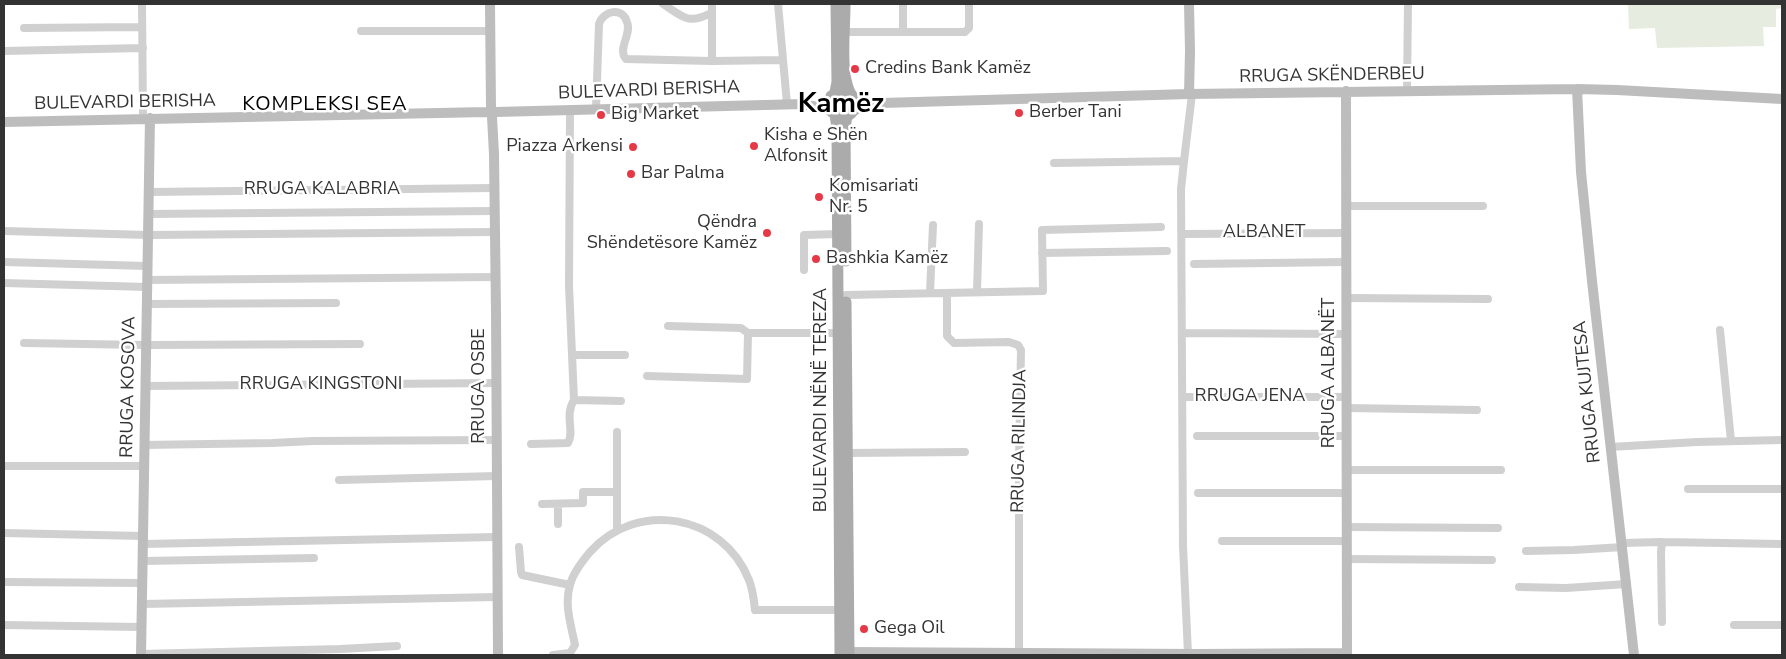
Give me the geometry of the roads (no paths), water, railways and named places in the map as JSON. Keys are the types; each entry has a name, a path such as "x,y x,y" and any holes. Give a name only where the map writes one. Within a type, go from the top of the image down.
{"main road":[{"name":"BULEVARDI NËNË TEREZA","path":"836,4 836,82 828,104 837,128 838,234 848,453 846,654"},
{"name":"BULEVARDI NËNË TEREZA","path":"845,4 845,73 855,105 845,128 842,295 838,333 840,610 846,654"},
{"path":"833,94 842,90 851,94"},
{"path":"832,113 840,117 850,114"}],"street":[{"path":"142,4 146,118"},
{"name":"RRUGA OSBE","path":"490,4 496,278 498,655"},
{"path":"663,4 685,18 692,20 698,20 712,13"},
{"path":"712,4 712,61"},
{"path":"778,4 787,104"},
{"path":"903,4 903,32"},
{"path":"845,32 968,31 970,22 969,4"},
{"path":"1188,654 1183,546 1181,188 1190,94 1189,4"},
{"path":"1407,90 1408,4"},
{"path":"596,109 599,24 602,17 615,9 628,22 623,52 626,59 783,60"},
{"path":"24,28 142,26"},
{"path":"361,31 490,31"},
{"path":"4,51 143,48"},
{"name":"RRUGA SKËNDERBEU","path":"850,114 861,107 882,103 1407,90 1577,89 1782,99"},
{"name":"RRUGA KUJTESA","path":"1577,89 1584,206 1634,655"},
{"name":"RRUGA ALBANËT","path":"1346,91 1347,654"},
{"name":"BULEVARDI BERISHA","path":"803,104 833,94"},
{"name":"RRUGA SKËNDERBEU","path":"851,94 882,103"},
{"name":"BULEVARDI BERISHA","path":"4,122 787,104 803,104 832,113"},
{"path":"531,444 568,442 570,438 569,411 574,400 569,286 570,110"},
{"name":"RRUGA KOSOVA","path":"142,655 149,192 146,118"},
{"path":"1054,163 1184,161"},
{"name":"RRUGA KALABRIA","path":"149,192 494,188"},
{"path":"1346,206 1483,206"},
{"path":"148,214 494,212"},
{"path":"977,292 979,224"},
{"path":"930,292 933,225"},
{"path":"842,295 1043,290 1042,232 1044,229 1161,227"},
{"path":"4,231 148,235 494,232"},
{"name":"ALBANET","path":"1182,234 1346,233"},
{"path":"804,270 804,235 838,234"},
{"path":"1042,254 1167,251"},
{"path":"4,262 147,266"},
{"path":"1194,264 1346,262"},
{"path":"4,283 496,278"},
{"name":"RRUGA RILINDJA","path":"947,293 947,336 954,343 1009,342 1018,345 1021,350 1019,654"},
{"path":"1346,298 1488,299"},
{"path":"146,304 336,303"},
{"path":"668,326 741,328 748,333 838,333"},
{"path":"1720,330 1731,441"},
{"path":"1182,332 1346,334"},
{"path":"647,376 747,379 748,333"},
{"path":"24,343 146,345 360,344"},
{"path":"572,355 625,355"},
{"name":"RRUGA KINGSTONI","path":"145,386 496,383"},
{"name":"RRUGA JENA","path":"1183,397 1346,397"},
{"path":"574,400 621,401"},
{"path":"1346,408 1477,410"},
{"path":"617,432 617,530"},
{"path":"1198,436 1347,436"},
{"path":"144,445 313,441 497,440"},
{"path":"1610,447 1782,440"},
{"path":"848,453 965,452"},
{"path":"4,466 144,466"},
{"path":"1347,470 1501,470"},
{"path":"339,480 497,476"},
{"path":"1688,489 1782,489"},
{"path":"542,504 583,503 583,492 616,492"},
{"path":"1198,493 1347,493"},
{"path":"558,504 558,524"},
{"path":"553,655 570,654 575,645 568,607 570,585 586,557 607,535 630,525 654,520 680,521 693,525 725,545 743,568 754,595 755,610 840,610"},
{"path":"1347,527 1498,528"},
{"path":"4,533 143,540 497,537"},
{"path":"1222,541 1347,541"},
{"path":"1662,542 1660,552 1662,622"},
{"path":"1526,551 1574,550 1662,542 1782,544"},
{"path":"519,548 522,575 570,585"},
{"path":"143,561 314,558"},
{"path":"1347,559 1492,560"},
{"path":"4,582 142,583"},
{"path":"1518,587 1566,588 1627,584"},
{"path":"142,604 497,597"},
{"path":"4,625 142,627"},
{"path":"1734,625 1782,625"},
{"path":"142,655 397,646"},
{"path":"846,654 1347,654"}],"place":[{"name":"Credins Bank Kamëz","path":"855,69"},
{"name":"Berber Tani","path":"1019,113"},
{"name":"Big Market","path":"601,115"},
{"name":"Kisha e Shën Alfonsit","path":"754,146"},
{"name":"Piazza Arkensi","path":"633,147"},
{"name":"Bar Palma","path":"631,174"},
{"name":"Komisariati Nr. 5","path":"819,197"},
{"name":"Qëndra Shëndetësore Kamëz","path":"767,233"},
{"name":"Bashkia Kamëz","path":"816,259"},
{"name":"Gega Oil","path":"864,629"}],"district":[{"name":"KOMPLEKSI SEA","path":"325,105"},
{"name":"Kamëz","path":"841,105"}]}
